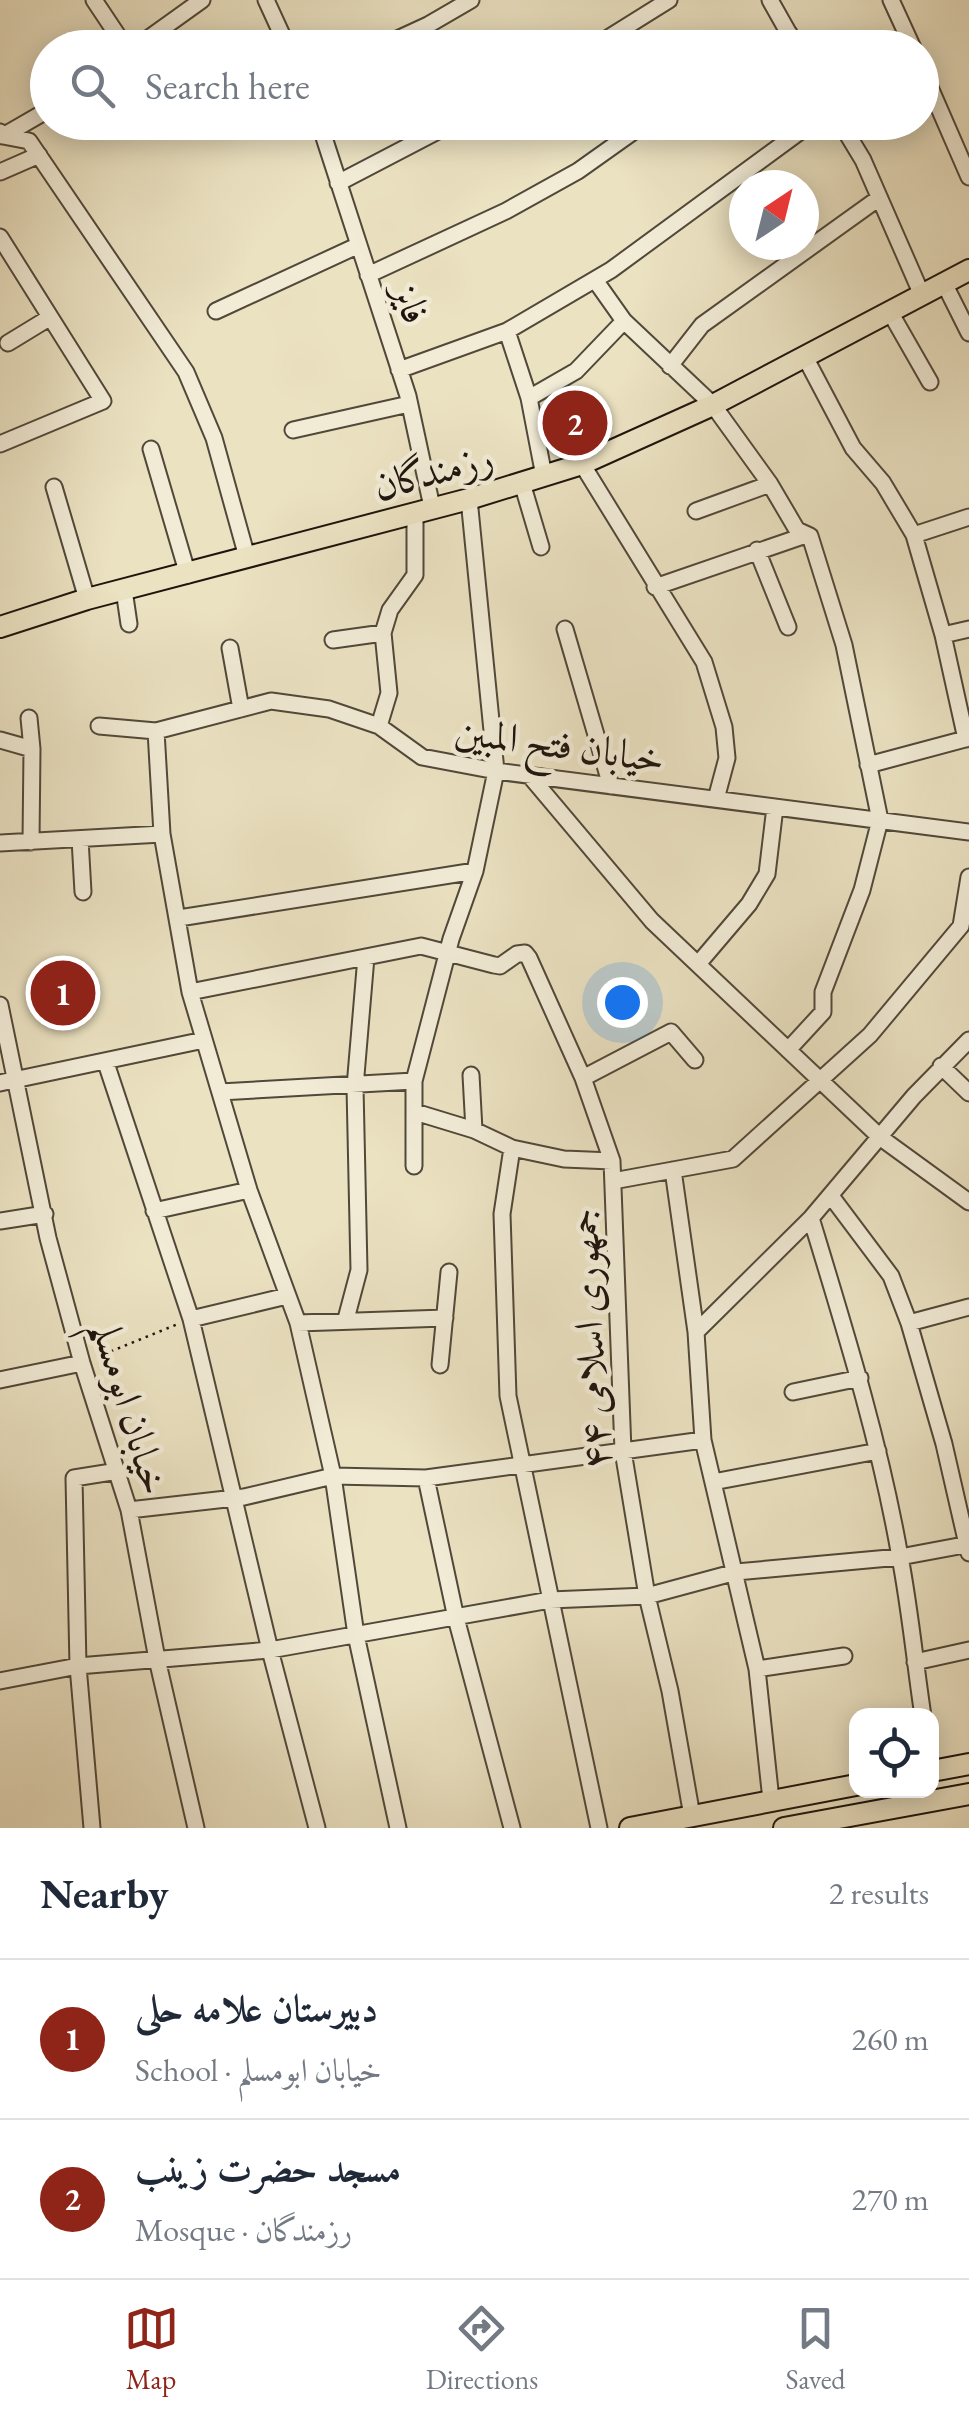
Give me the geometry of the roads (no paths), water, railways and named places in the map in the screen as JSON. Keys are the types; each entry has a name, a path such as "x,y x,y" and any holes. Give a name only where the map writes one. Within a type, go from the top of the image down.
{"main road":[{"name":"رزمندگان","path":"0,628 88,599 469,499 582,464 714,405 969,270"},
{"path":"939,1770 969,1764"},
{"path":"630,1828 849,1786"},
{"path":"784,1828 875,1819 969,1794"}],"street":[{"path":"94,0 114,30"},
{"path":"160,30 202,0"},
{"path":"266,0 280,30"},
{"path":"621,30 669,0"},
{"path":"770,0 787,30"},
{"path":"891,0 905,30"},
{"path":"412,30 466,1"},
{"path":"939,108 969,177"},
{"path":"1,134 30,119"},
{"path":"1,134 29,140 186,372 214,438 247,558"},
{"name":"فایز","path":"325,140 409,404 424,509 415,575 390,610 383,633"},
{"path":"338,183 421,140"},
{"path":"368,275 506,211 578,171 621,140"},
{"path":"399,370 507,330 594,280 787,140"},
{"path":"851,140 922,295"},
{"path":"0,172 39,156"},
{"path":"670,366 702,325 879,198"},
{"path":"0,238 103,401 0,444"},
{"path":"216,312 359,245"},
{"path":"594,280 624,321 714,405 798,530 810,536 844,646 880,820 862,890 823,992 823,1012 788,1050"},
{"path":"944,283 969,334"},
{"path":"890,312 930,382"},
{"path":"8,343 50,318"},
{"path":"528,398 576,371 624,321"},
{"path":"507,330 528,398 544,476"},
{"path":"805,357 853,448 884,482 914,535 968,738 868,765"},
{"path":"293,430 409,404"},
{"path":"151,449 188,574"},
{"path":"582,464 704,662 724,728 727,758 716,799"},
{"path":"522,482 540,547"},
{"path":"696,511 770,484"},
{"path":"54,487 88,599"},
{"path":"414,1166 414,1081 475,872 496,771 469,499"},
{"path":"914,535 969,518"},
{"path":"656,587 806,534"},
{"path":"757,550 788,628"},
{"path":"124,590 130,624"},
{"path":"565,629 611,786"},
{"path":"942,635 969,629"},
{"path":"333,640 383,633 389,692 378,726"},
{"path":"230,648 241,709"},
{"name":"خیابان فتح المبین","path":"99,726 156,730 271,701 329,708 378,726 422,757 496,771 969,832"},
{"path":"29,718 30,842"},
{"path":"156,730 162,834 190,992 249,1190 298,1323 333,1476 356,1636 398,1828"},
{"path":"0,740 32,749"},
{"path":"528,775 652,921 881,1138 969,1202"},
{"path":"698,964 749,904 767,874 776,807"},
{"path":"0,843 162,834"},
{"path":"80,839 83,892"},
{"path":"179,918 475,872"},
{"path":"613,1180 732,1159 870,1035 961,926 969,877"},
{"path":"190,992 422,946 449,951"},
{"name":"جمهوری اسلامی ۴۴","path":"449,951 500,966 525,953 583,1078 612,1161 623,1451 647,1596 670,1691 692,1816"},
{"path":"346,1319 359,1270 355,1086 366,957"},
{"name":"خیابان ابومسلم","path":"0,1005 8,1082 82,1363 129,1510 196,1828"},
{"path":"583,1078 671,1032 695,1060"},
{"path":"8,1082 204,1040"},
{"path":"696,1332 811,1218 941,1066 969,1040"},
{"path":"106,1062 191,1319 317,1828"},
{"path":"941,1066 969,1093"},
{"path":"471,1075 474,1130"},
{"path":"220,1092 414,1081"},
{"path":"415,1112 474,1130 512,1148 564,1160 612,1161"},
{"path":"512,1148 502,1214 508,1396 599,1828"},
{"path":"673,1170 696,1332 703,1440 756,1670 772,1800"},
{"path":"154,1211 249,1190"},
{"path":"0,1681 78,1666 270,1650 550,1600 647,1596 736,1572 969,1548 944,1444 891,1276 831,1196"},
{"path":"0,1221 45,1214"},
{"path":"811,1218 878,1451 900,1557 922,1708"},
{"path":"440,1365 449,1272"},
{"path":"191,1319 287,1296"},
{"path":"908,1322 969,1307"},
{"path":"298,1323 445,1318"},
{"path":"0,1380 82,1363"},
{"path":"793,1392 860,1378"},
{"path":"129,1510 232,1497 333,1476 426,1478 703,1440"},
{"path":"714,1482 878,1451"},
{"path":"92,1828 78,1666 74,1478 118,1472"},
{"path":"426,1478 456,1618 512,1828"},
{"path":"915,1662 969,1650"},
{"path":"756,1670 844,1656"}],"place":[{"name":"مسجد حضرت زینب","path":"575,423"},
{"name":"دبیرستان علامه حلی","path":"63,993"}]}
